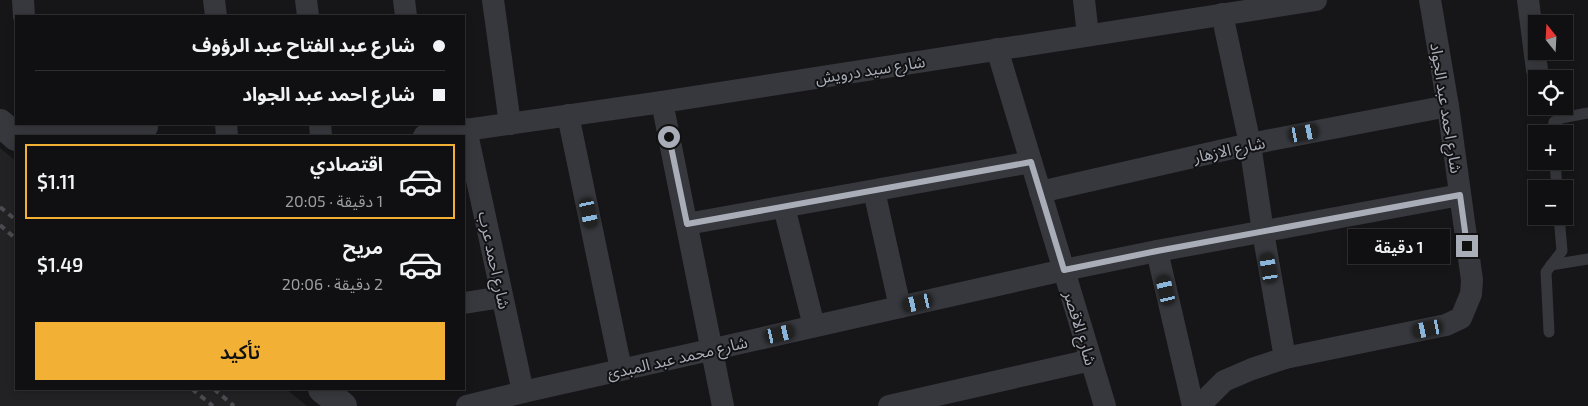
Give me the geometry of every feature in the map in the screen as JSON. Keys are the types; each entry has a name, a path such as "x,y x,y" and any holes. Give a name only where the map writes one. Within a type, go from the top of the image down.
{"street":[{"path":"24,0 24,15"},
{"path":"214,0 216,15"},
{"path":"306,0 308,15"},
{"path":"404,0 406,15"},
{"path":"493,0 510,124"},
{"path":"1084,0 1088,35"},
{"name":"شارع سيد درويش","path":"429,135 662,102 1316,0"},
{"name":"شارع احمد عبد الجواد","path":"1285,358 1446,325 1461,318 1468,306 1472,280 1448,106 1430,0"},
{"path":"1528,0 1537,70"},
{"path":"1198,406 1224,381 1285,358 1250,144 1222,14"},
{"name":"شارع الاقصر","path":"997,49 1105,406"},
{"path":"662,102 723,406"},
{"name":"شارع الازهار","path":"1040,192 1250,144 1448,106"},
{"path":"568,115 621,369"},
{"path":"0,123 23,133 147,127"},
{"name":"شارع احمد عرب","path":"466,129 522,392"},
{"path":"687,224 1031,162"},
{"path":"874,190 900,307"},
{"name":"شارع محمد عبد المبدئ","path":"467,406 621,369 1064,270 1460,195"},
{"path":"784,207 814,326"},
{"path":"1157,251 1192,406"},
{"path":"465,303 502,297"},
{"path":"889,406 1091,360"},
{"path":"323,390 343,406"}],"lane":[{"path":"1554,125 1554,122 1561,118 1588,113"},
{"path":"1549,332 1546,272 1562,251 1561,225"},
{"path":"1552,265 1588,259"}],"shaded area":[{"path":"0,148 15,160 15,390 287,390 307,406 0,406"}],"railway":[{"path":"0,207 15,219"},
{"path":"0,225 15,238"},
{"path":"193,390 213,406"},
{"path":"215,390 234,406"}],"route":[{"path":"669,137 687,224 1031,162 1064,270 1460,195 1467,246"}]}
